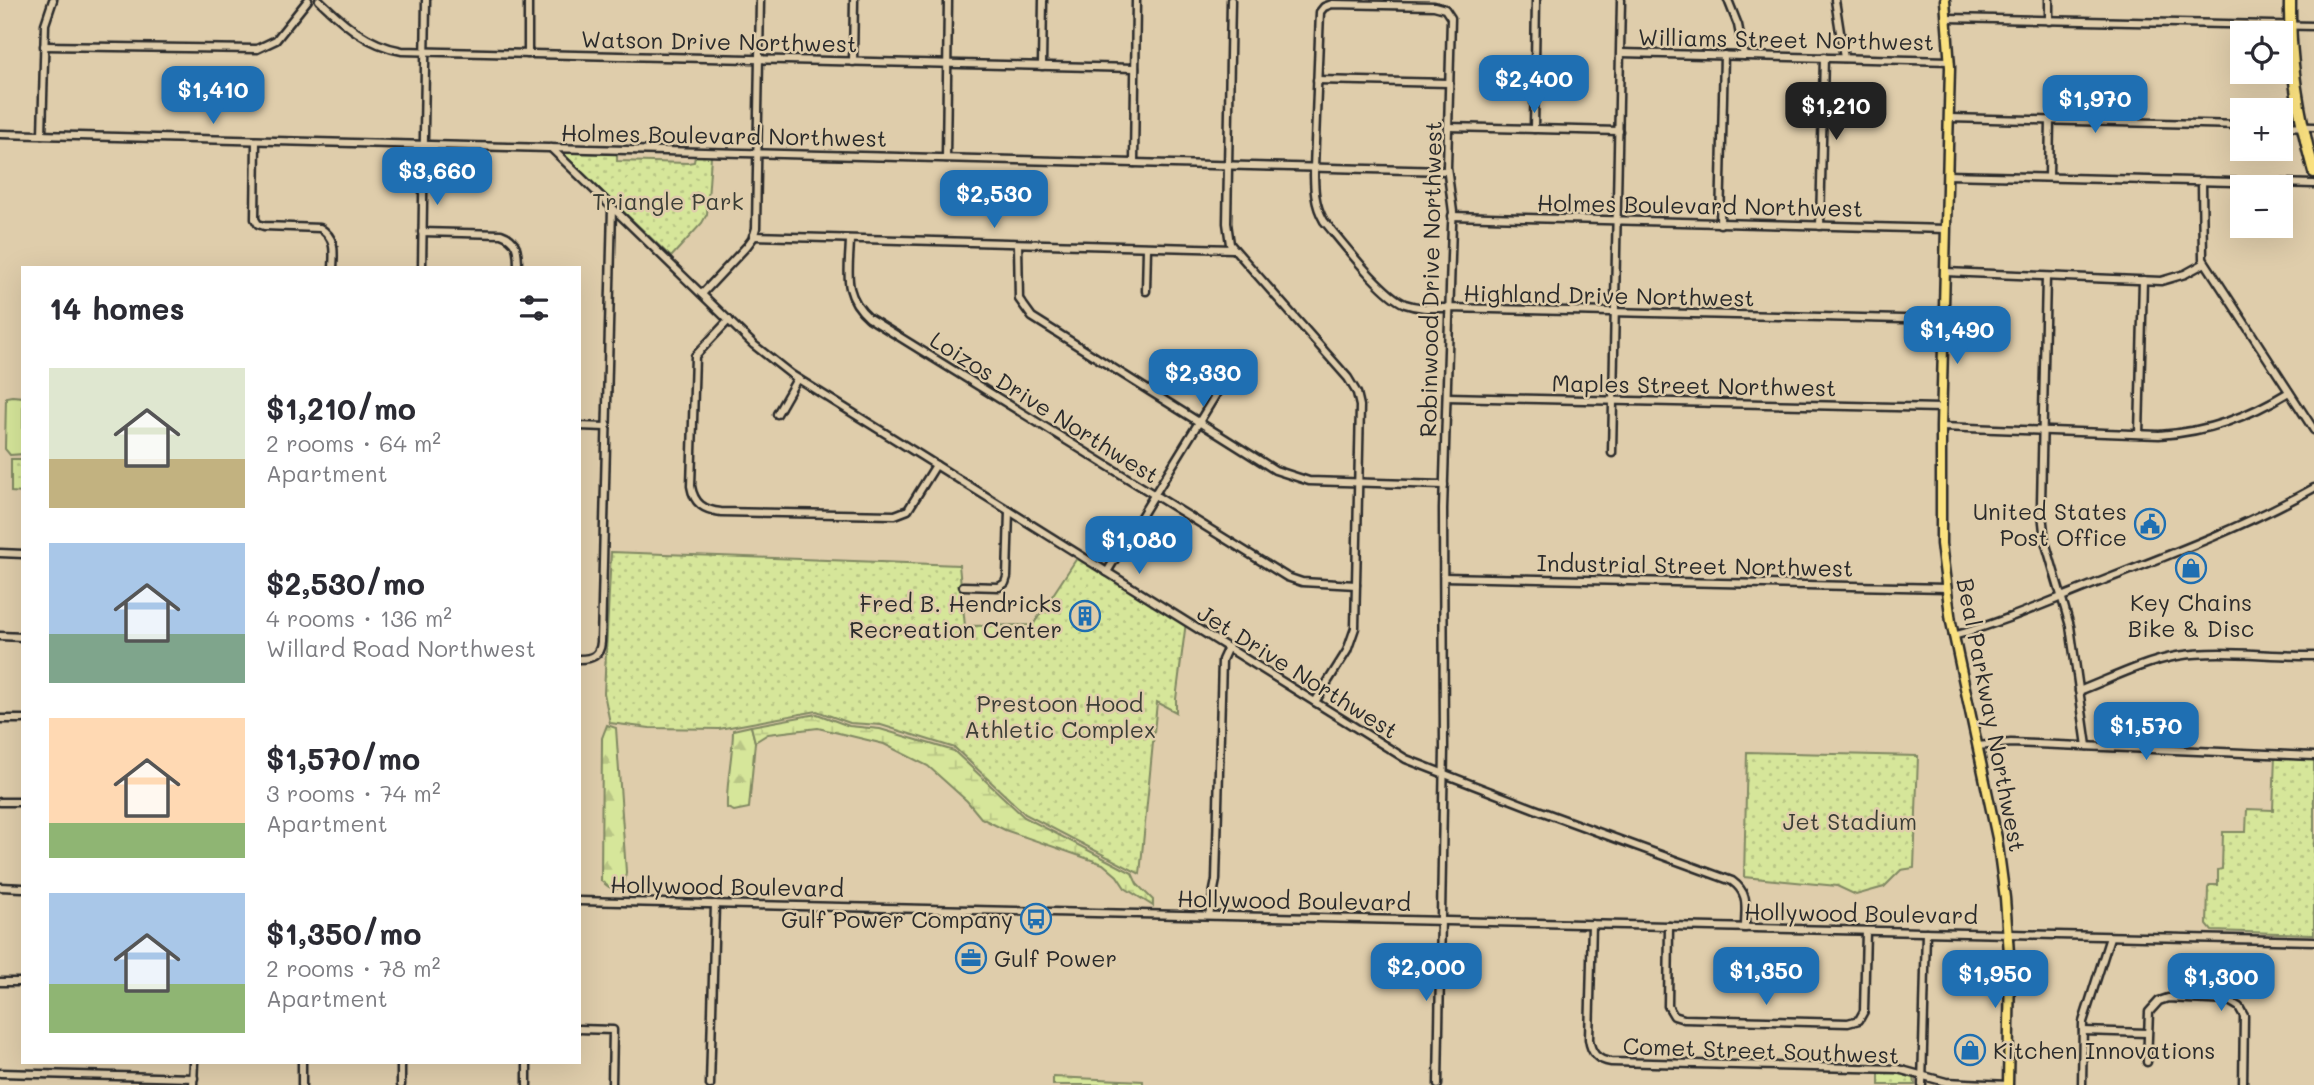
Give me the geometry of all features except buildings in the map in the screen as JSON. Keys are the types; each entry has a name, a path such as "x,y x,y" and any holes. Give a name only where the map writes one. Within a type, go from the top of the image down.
{"highway":[{"path":"2290,0 2290,21"},
{"path":"2293,68 2302,127 2314,172"}],"main road":[{"name":"Beal Parkway Northwest","path":"1945,0 1950,61 1940,504 1946,588 1954,636 2002,872 2010,993 2008,1085"}],"street":[{"path":"42,135 45,24 54,0"},
{"path":"44,46 257,49 276,40 308,0"},
{"name":"Watson Drive Northwest","path":"319,0 352,30 391,49 1135,68"},
{"path":"422,266 426,0"},
{"path":"528,0 528,54"},
{"path":"702,294 747,246 753,236 756,221 760,0"},
{"path":"853,62 854,0"},
{"path":"946,158 948,0"},
{"path":"1042,66 1043,0"},
{"path":"1134,163 1136,0"},
{"path":"1231,0 1227,223 1230,244 1352,384 1360,406 1355,628 1349,647 1315,702"},
{"path":"1534,129 1536,0"},
{"path":"1612,453 1621,0"},
{"path":"1728,0 1738,25 1744,56"},
{"path":"1835,0 1844,58"},
{"path":"2049,0 2049,20"},
{"name":"Robinwood Drive Northwest","path":"1314,168 1319,16 1324,7 1332,4 1440,6 1449,12 1451,24 1447,171 1452,216 1444,485 1444,775 1438,1085"},
{"path":"1948,19 2230,23"},
{"path":"2293,24 2314,26"},
{"name":"Williams Street Northwest","path":"1620,52 1950,61"},
{"path":"1720,223 1724,55"},
{"path":"1820,226 1824,57"},
{"path":"1317,80 1449,83"},
{"path":"1949,118 2230,125"},
{"path":"2049,177 2050,120"},
{"path":"1448,127 1619,131"},
{"path":"2293,127 2314,127"},
{"name":"Holmes Boulevard Northwest","path":"0,134 1447,171"},
{"path":"256,141 255,219 258,224 320,228 328,233 333,242 333,266"},
{"name":"Jet Drive Northwest","path":"551,148 729,320 776,364 797,379 1399,755 1444,775 1732,880 1745,895 1745,928"},
{"name":"Highland Drive Northwest","path":"1314,168 1315,197 1320,214 1384,290 1407,304 1449,308 1944,320"},
{"path":"1947,175 2314,184"},
{"path":"2202,181 2202,254 2205,263 2314,430"},
{"path":"581,659 593,657 598,653 601,642 612,207"},
{"name":"Holmes Boulevard Northwest","path":"1452,216 1946,229"},
{"path":"422,232 507,236 516,244 518,266"},
{"path":"753,236 1233,249"},
{"name":"Loizos Drive Northwest","path":"850,240 849,285 858,308 869,318 1287,577 1302,582 1356,585"},
{"path":"1018,244 1019,299 1032,317 1283,474 1309,481 1444,485"},
{"path":"1146,291 1147,247"},
{"path":"1945,272 2173,279 2205,263"},
{"path":"2046,277 2040,481 2043,524 2050,560 2070,626 2087,746"},
{"path":"2139,434 2143,280"},
{"path":"729,320 698,350 694,362 691,486 694,498 704,509 721,512 903,514 913,505 936,466"},
{"path":"777,414 797,379"},
{"path":"1107,572 1223,383"},
{"path":"1941,427 2179,433 2213,427 2256,411 2289,392"},
{"name":"Maples Street Northwest","path":"1447,397 1941,408"},
{"path":"581,426 606,427"},
{"path":"1954,636 2222,533 2314,488"},
{"path":"963,586 999,586 1005,583 1009,510"},
{"path":"0,553 21,554"},
{"name":"Industrial Street Northwest","path":"1444,576 1946,588"},
{"path":"0,636 21,637"},
{"path":"1209,915 1216,880 1222,660 1227,647"},
{"path":"2079,691 2154,662 2181,656 2314,656"},
{"path":"0,719 21,719"},
{"path":"1977,746 2011,743 2314,756"},
{"path":"0,802 21,802"},
{"path":"0,887 21,888"},
{"name":"Hollywood Boulevard","path":"581,901 2314,941"},
{"path":"710,1085 715,904"},
{"name":"Comet Street Southwest","path":"1592,924 1589,1039 1596,1056 1611,1062 1898,1069 1947,1082 2008,1085"},
{"path":"1669,926 1668,1006 1671,1014 1681,1018 1848,1023 1859,1020 1864,1011 1867,931"},
{"path":"1922,1085 1926,932"},
{"path":"2082,1085 2083,1031 2110,937"},
{"path":"0,982 21,982"},
{"path":"2147,1062 2149,1012 2154,1004 2163,999 2233,1002 2244,1016 2243,1085"},
{"path":"581,1029 613,1030 612,1085"},
{"path":"2083,1031 2147,1033"},
{"path":"0,1073 193,1082 194,1064"},
{"path":"302,1064 302,1085"},
{"path":"401,1064 401,1085"},
{"path":"527,1064 527,1085"}],"green space":[{"name":"Triangle Park","path":"561,152 617,154 617,161 688,163 694,162 695,156 711,156 707,214 671,257"},
{"path":"6,397 21,397 21,454 10,455 5,449"},
{"path":"11,459 21,459 21,493 11,492"},
{"name":"Prestoon Hood Athletic Complex","path":"611,552 959,565 965,626 1033,625 1079,555 1186,622 1176,712 1157,702 1140,874 1025,814 955,748 881,725 850,723 817,711 719,729 650,728 610,723 604,693"},
{"path":"817,714 849,726 880,729 954,751 1024,817 1132,873 1137,884 1153,900 1153,906 1125,888 1117,876 1103,864 1005,830 981,818 967,801 928,766 884,744 818,728 768,734 755,742 751,726"},
{"path":"607,725 616,728 626,872 625,881 617,889 601,881 602,738"},
{"path":"751,726 755,742 749,808 734,811 727,808 733,730"},
{"name":"Jet Stadium","path":"1747,752 1918,756 1914,868 1901,870 1884,887 1856,895 1837,886 1744,877"},
{"path":"2275,756 2314,759 2314,934 2212,931 2207,925 2208,888 2210,885 2218,885 2218,870 2222,869 2223,832 2246,832 2247,809 2273,810"},
{"path":"1879,1072 1899,1072 1914,1076 1915,1085 1879,1085"},
{"path":"1053,1077 1143,1081 1143,1085 1053,1085"}],"place":[{"name":"United States Post Office","path":"2150,524"},
{"name":"Key Chains Bike & Disc","path":"2191,568"},
{"name":"Fred B. Hendricks Recreation Center","path":"1085,616"},
{"name":"Gulf Power Company","path":"1036,919"},
{"name":"Gulf Power","path":"971,958"},
{"name":"Kitchen Innovations","path":"1970,1050"}]}
